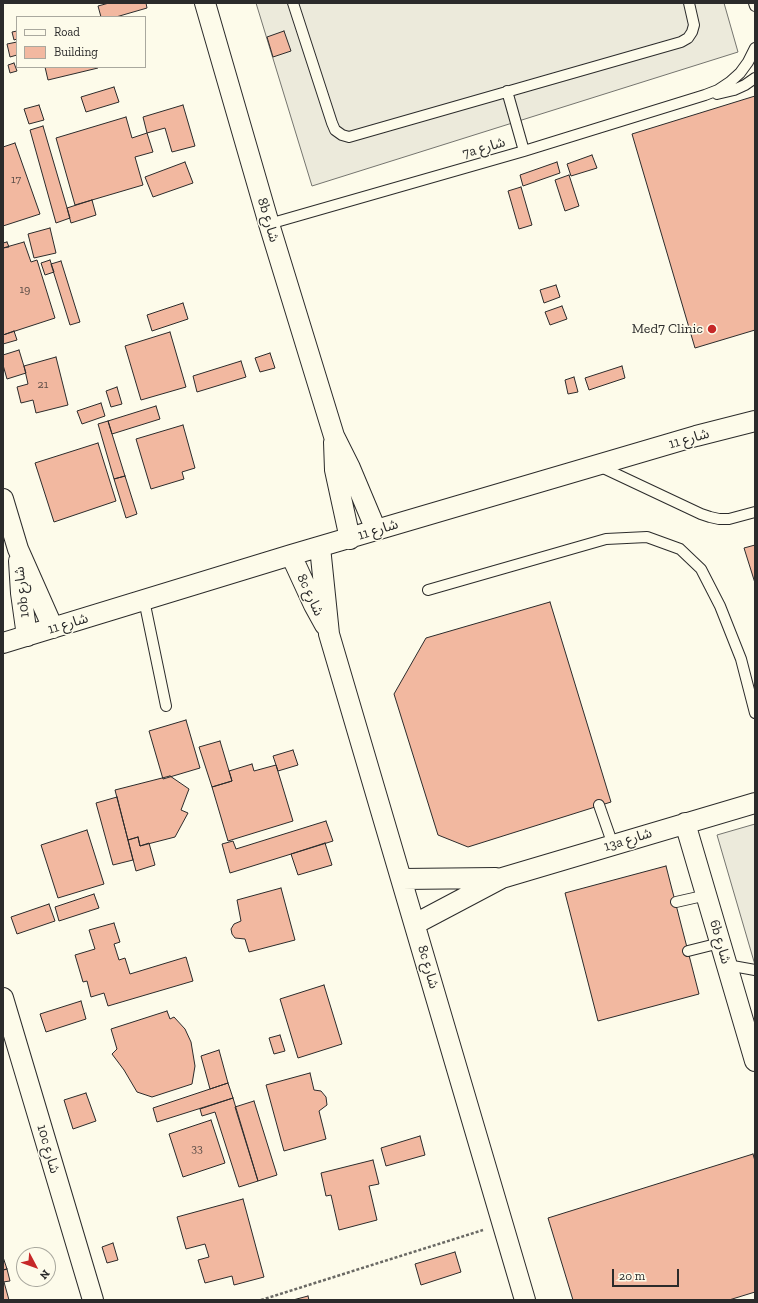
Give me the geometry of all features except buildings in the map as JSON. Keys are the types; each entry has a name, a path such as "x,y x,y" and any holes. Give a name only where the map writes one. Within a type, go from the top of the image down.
{"street":[{"name":"8b شارع","path":"205,3 269,224 334,436 350,468 376,530"},
{"name":"شارع 11","path":"3,643 291,555 350,539 376,530 696,436 755,421"},
{"name":"8b شارع","path":"334,436 335,470 350,539"},
{"name":"10b شارع","path":"3,499 18,549 53,628"},
{"name":"8c شارع","path":"320,547 330,634 525,1300"},
{"name":"10b شارع","path":"18,549 20,587 27,636"},
{"name":"8c شارع","path":"291,555 314,605 330,634"},
{"name":"13a شارع","path":"415,924 502,878 612,844 755,803"},
{"name":"6b شارع","path":"685,823 755,1061"},
{"name":"13a شارع","path":"402,879 502,878"},
{"name":"10c شارع","path":"3,998 7,1027 93,1300"}],"lane":[{"path":"293,3 332,123 336,130 342,135 349,137 357,136 507,91 681,42 688,38 692,32 694,24 689,3"},
{"name":"7a شارع","path":"269,224 524,152 705,95 718,90 740,73 748,62 755,48"},
{"name":"7a شارع","path":"705,95 734,90 755,78"},
{"path":"507,91 524,152"},
{"path":"598,465 710,517 729,519 755,512"},
{"path":"428,590 606,539 647,537 680,549 701,569 720,606 741,659 755,713"},
{"path":"144,600 166,706"},
{"path":"599,805 612,844"},
{"path":"676,902 707,895"},
{"path":"688,951 720,943"},
{"path":"727,965 755,970"}],"path":[{"path":"261,1300 503,1224"}],"shaded area":[{"path":"256,3 724,3 738,52 312,186"},
{"path":"755,824 755,965 717,835"}],"place":[{"name":"Med7 Clinic","path":"712,329"}]}
